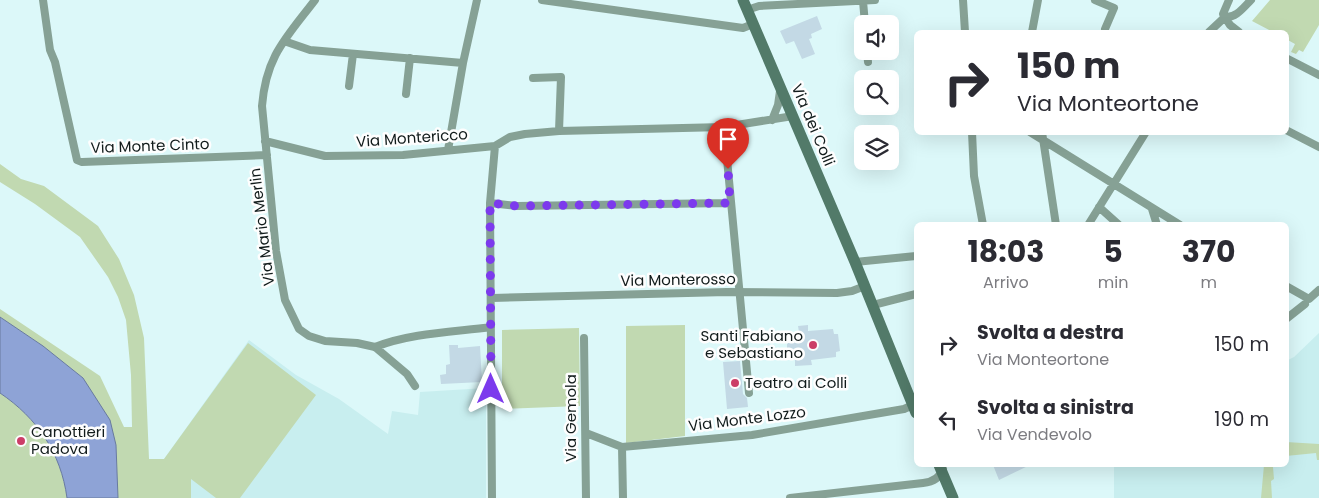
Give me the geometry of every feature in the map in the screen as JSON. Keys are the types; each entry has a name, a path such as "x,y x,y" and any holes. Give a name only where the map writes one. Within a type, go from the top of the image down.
{"main road":[{"name":"Via dei Colli","path":"745,5 855,262 914,407"},
{"path":"941,467 953,498"}],"street":[{"name":"Via Monte Cinto","path":"43,0 50,50 55,62 78,160 82,162 267,156"},
{"name":"Via Mario Merlin","path":"315,0 272,59 264,83 262,106 265,141 276,251 285,300 299,329 309,336 325,341 357,343 375,348 407,374 415,386"},
{"path":"448,150 463,63 477,0"},
{"path":"542,0 743,28 753,24"},
{"path":"745,5 759,6 827,1 876,0"},
{"path":"963,0 965,30"},
{"path":"1032,30 1038,0"},
{"path":"1095,0 1114,8 1106,29"},
{"path":"1229,0 1223,11 1224,17 1236,30"},
{"path":"1224,17 1230,18 1237,14 1251,0"},
{"path":"863,1 864,15"},
{"path":"1211,30 1224,17"},
{"path":"284,41 310,50 463,63"},
{"path":"348,86 353,54"},
{"path":"406,94 410,58"},
{"path":"1289,60 1319,75"},
{"path":"533,78 561,77 559,131"},
{"path":"772,120 778,105 780,86"},
{"name":"Via Montericco","path":"265,141 325,156 403,155 494,146 510,137 559,131 724,127 793,116"},
{"path":"724,127 750,393"},
{"path":"1289,132 1319,147"},
{"path":"972,135 974,176 983,222"},
{"path":"1090,222 1144,135"},
{"path":"1042,136 1175,222"},
{"path":"1042,136 1056,222"},
{"path":"492,498 490,203 494,146"},
{"path":"490,203 517,206 730,203"},
{"path":"1099,207 1116,222"},
{"path":"1152,209 1156,222"},
{"path":"855,262 914,256"},
{"name":"Via Monterosso","path":"492,298 739,292 837,293 852,291 865,286"},
{"path":"1289,288 1307,302"},
{"path":"1289,317 1319,290"},
{"path":"873,305 914,295"},
{"path":"375,348 388,342 491,327"},
{"name":"Via Gemola","path":"584,338 586,498"},
{"name":"Via Monte Lozzo","path":"586,433 622,447 752,435 904,409 914,409"},
{"path":"622,447 623,498"},
{"path":"790,498 931,482 941,467"}],"shaded area":[{"path":"1319,333 1319,498 1114,498 1114,467 1289,467 1289,360"},
{"path":"249,340 296,375 339,399 388,434 392,411 418,415 420,392 486,388 486,498 149,498 149,459 164,459"}],"green space":[{"path":"1270,0 1319,0 1319,25 1303,52 1299,50 1296,54 1291,52 1295,44 1289,41 1289,30 1269,30 1252,21"},
{"path":"0,164 21,179 44,186 98,226 119,259 134,295 144,338 149,459 164,459 248,343 316,395 240,498 216,498 191,479 191,498 118,498 116,445 83,378 43,346 0,317 0,309 100,376 124,427 132,427 131,375 126,320 118,297 108,277 80,237 35,204 0,182"},
{"path":"685,325 685,436 626,443 626,326"},
{"path":"579,328 580,406 502,409 502,330"},
{"name":"Canottieri Padova","path":"0,393 36,425 45,438 59,466 67,498 0,498"},
{"path":"1289,442 1319,444 1319,460 1317,460 1316,453 1289,456"},
{"path":"1264,467 1273,467 1274,479 1271,481 1272,498 1261,498"}],"water":[{"path":"0,317 43,346 83,378 110,420 116,445 118,498 67,498 59,466 45,438 25,414 0,393"}],"building":[{"path":"817,16 822,29 811,34 812,38 809,39 815,54 802,59 794,41 786,44 780,31"},
{"name":"Santi Fabiano e Sebastiano","path":"808,325 808,331 833,329 834,334 838,334 840,351 836,352 836,357 811,360 812,365 795,366 795,355 787,350 787,344 799,332 798,326"},
{"path":"449,345 458,345 458,348 480,346 482,382 441,384 440,375 446,374 446,365 450,364"},
{"name":"Teatro ai Colli","path":"740,361 743,394 747,398 748,407 727,409 723,362"},
{"path":"994,467 1026,467 999,480"}],"place":[{"name":"Santi Fabiano e Sebastiano","path":"813,345"},
{"name":"Teatro ai Colli","path":"735,383"},
{"name":"Canottieri Padova","path":"21,441"}],"route":[{"path":"491,389 490,203 517,206 730,203 728,169"}]}
